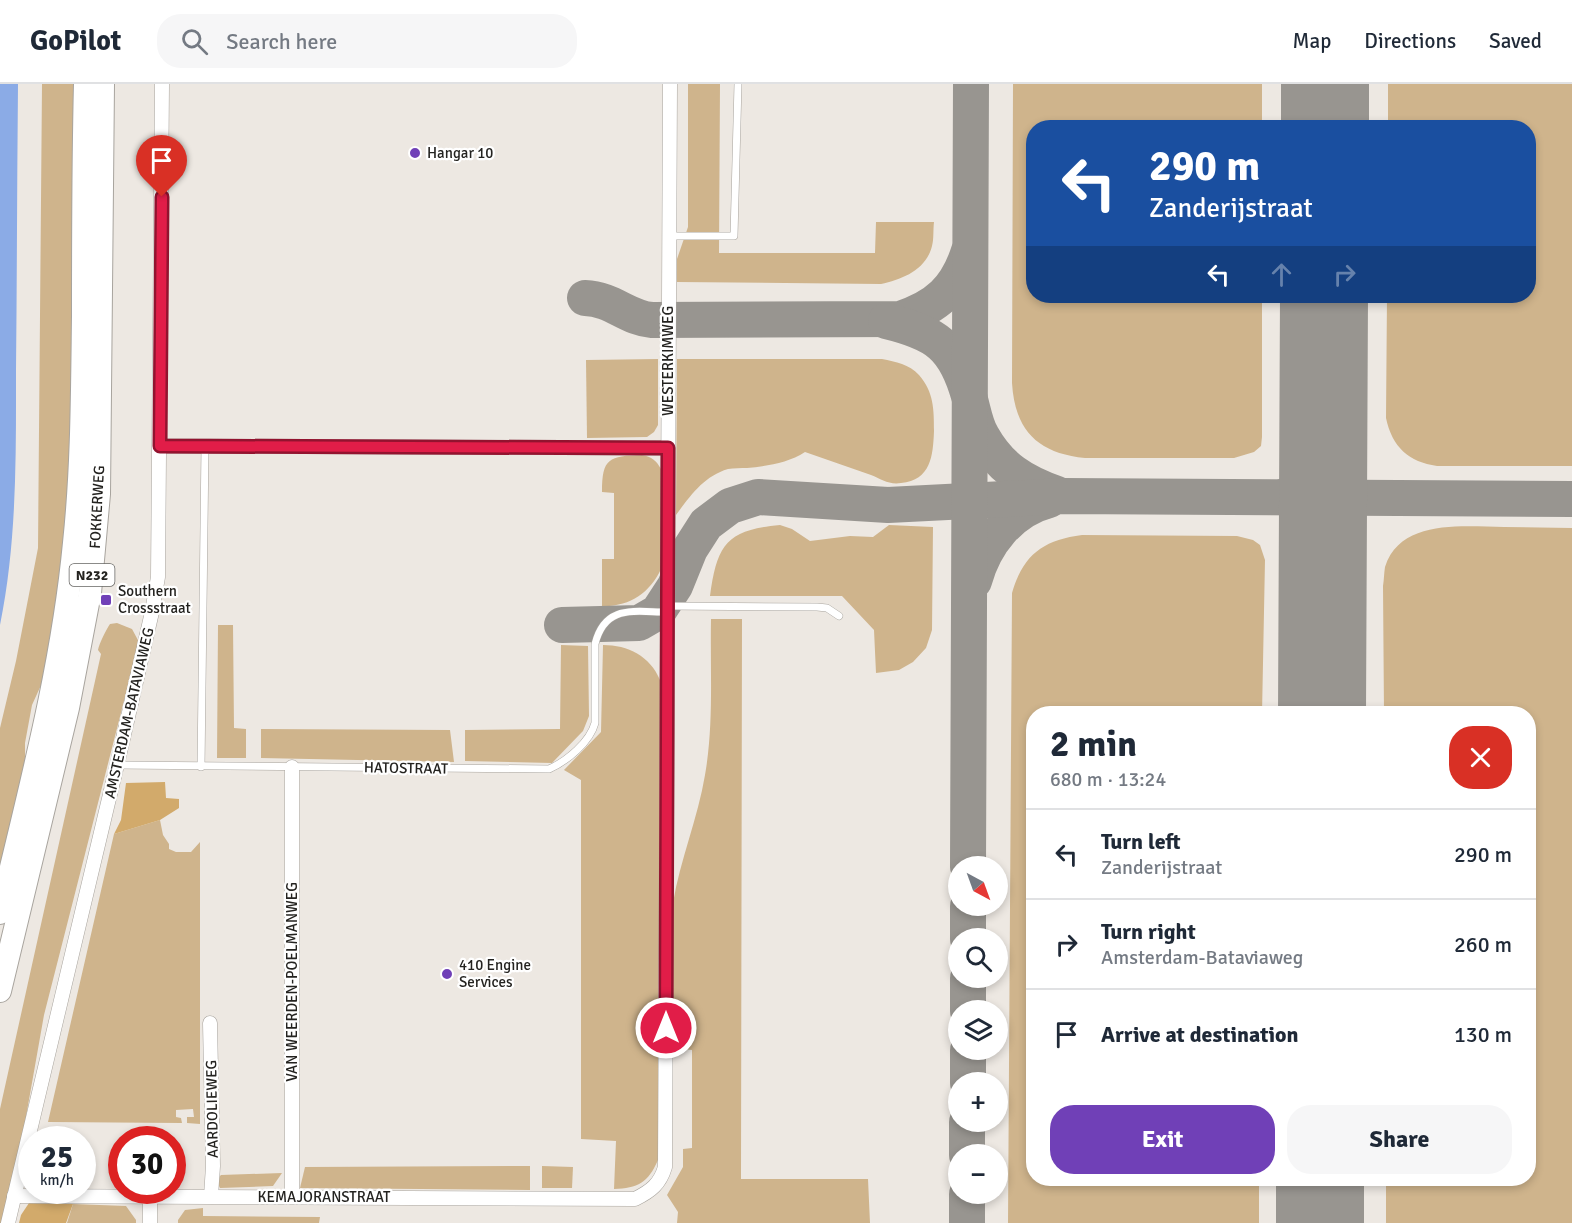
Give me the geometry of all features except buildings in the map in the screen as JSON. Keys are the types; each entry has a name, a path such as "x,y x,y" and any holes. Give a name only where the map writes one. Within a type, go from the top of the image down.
{"main road":[{"name":"FOKKERWEG","path":"0,913 50,705 74,544 82,386 85,84"},
{"name":"FOKKERWEG","path":"0,991 68,708 90,593 99,494 103,84"}],"street":[{"name":"AMSTERDAM-BATAVIAWEG","path":"8,1223 117,765 158,578 162,84"},
{"name":"WESTERKIMWEG","path":"635,1199 651,1191 662,1178 665,1167 670,84"},
{"path":"160,446 668,448"},
{"name":"VAN WEERDEN-POELMANWEG","path":"292,767 292,1197"},
{"name":"AARDOLIEWEG","path":"210,1023 213,1166 211,1196"},
{"name":"KEMAJORANSTRAAT","path":"14,1196 108,1196"},
{"name":"KEMAJORANSTRAAT","path":"186,1196 635,1199"},
{"path":"150,1204 150,1223"}],"lane":[{"path":"669,236 734,236 738,84"},
{"path":"201,767 205,447"},
{"path":"668,609 817,607 827,608 839,616"},
{"name":"HATOSTRAAT","path":"117,765 549,769 558,765 593,731 595,723 595,644 598,632 606,621 615,614 668,609"}],"shaded area":[{"path":"42,84 76,84 73,404 62,568 42,683 32,705 25,743 25,773 0,873 0,728 16,661 38,548"},
{"path":"688,84 720,84 719,253 875,253 876,222 934,222 932,246 925,261 905,276 881,284 677,282 677,259 688,227"},
{"path":"1013,84 1262,84 1262,120 1026,120 1026,303 1262,303 1261,446 1254,452 1234,458 1085,458 1068,455 1042,445 1024,427 1014,400 1012,383"},
{"path":"1388,84 1572,84 1572,466 1437,466 1410,457 1397,445 1386,418 1387,303 1536,303 1536,120 1388,120"},
{"path":"658,359 658,425 654,432 647,437 587,438 586,360"},
{"path":"677,359 882,359 897,362 915,371 928,388 934,416 931,458 919,477 901,483 885,481 805,452 777,463 728,469 712,476 698,488 676,515"},
{"path":"642,455 653,459 661,469 661,569 651,585 638,597 621,604 602,606 602,559 614,559 614,493 602,492 604,472 606,466 615,458"},
{"path":"780,525 792,529 810,541 850,536 873,537 889,525 933,527 932,630 926,648 913,662 899,670 876,673 874,630 842,596 710,596 716,564 728,543 736,536 748,531"},
{"path":"1471,526 1572,528 1572,1223 1386,1223 1386,1186 1536,1186 1536,706 1384,706 1383,586 1385,567 1393,551 1405,540 1419,533"},
{"path":"1082,535 1237,536 1253,540 1260,545 1265,560 1262,706 1026,706 1026,1186 1259,1186 1259,1223 1008,1223 1012,593 1022,569 1036,552 1068,537"},
{"path":"711,619 742,619 741,1179 868,1179 870,1223 677,1223 678,1212 667,1195 683,1167 683,1149 692,1148 692,1050 673,1048 673,903 702,791 708,756 711,717"},
{"path":"117,623 132,629 139,642 44,1015 24,1126 18,1126 18,1154 2,1223 0,1223 0,1109 101,654 98,650 110,624"},
{"path":"218,625 233,625 234,728 246,729 246,758 217,758"},
{"path":"561,645 588,646 589,716 583,731 552,763 465,761 465,730 560,729"},
{"path":"603,645 621,647 644,658 660,680 658,1160 650,1174 641,1183 614,1189 616,1141 581,1139 581,780 564,770 601,732"},
{"path":"261,729 450,730 454,762 261,758"},
{"path":"165,782 166,798 179,799 179,808 160,820 114,834 121,820 126,783"},
{"path":"160,820 169,849 176,852 191,852 200,842 200,1124 187,1123 187,1117 194,1117 193,1109 176,1110 176,1117 181,1118 182,1123 48,1122 114,834"},
{"path":"530,1166 530,1190 300,1188 305,1167"},
{"path":"542,1166 573,1167 572,1188 542,1188"},
{"path":"282,1173 273,1186 220,1188 216,1180 221,1175"},
{"path":"28,1204 73,1204 66,1223 19,1223"},
{"path":"73,1204 126,1206 136,1220 136,1223 67,1223"},
{"path":"203,1208 203,1216 320,1217 319,1223 178,1223 185,1210"}],"water":[{"path":"0,84 18,84 16,435 13,531 0,625"}],"taxiway":[{"path":"968,856 971,84"},
{"path":"585,298 595,299 643,319 652,320 900,319 925,309 944,295 958,276 969,251"},
{"path":"886,321 931,337 950,353 963,379 978,427 989,447 1005,465 1023,479 1057,494"},
{"path":"1323,452 1327,469 1338,487 1361,497"},
{"path":"562,625 639,623 658,612 675,586 690,549 706,524 730,506 758,497 888,505 1064,496 1572,499"},
{"path":"1285,496 1299,502 1315,515 1321,532 1323,567"},
{"path":"974,581 984,554 1001,530 1022,512 1049,500"},
{"path":"968,916 968,928"},
{"path":"968,988 968,1000"},
{"path":"968,1060 968,1072"},
{"path":"967,1132 967,1144"},
{"path":"967,1204 967,1223"}],"runway":[{"path":"1325,84 1325,120"},
{"path":"1322,706 1324,303"},
{"path":"1320,1186 1320,1223"}],"place":[{"name":"Hangar 10","path":"415,153"},
{"name":"Southern Crossstraat","path":"106,600"},
{"name":"410 Engine Services","path":"447,974"}],"route":[{"path":"162,197 160,446 668,448 666,1028"}]}
